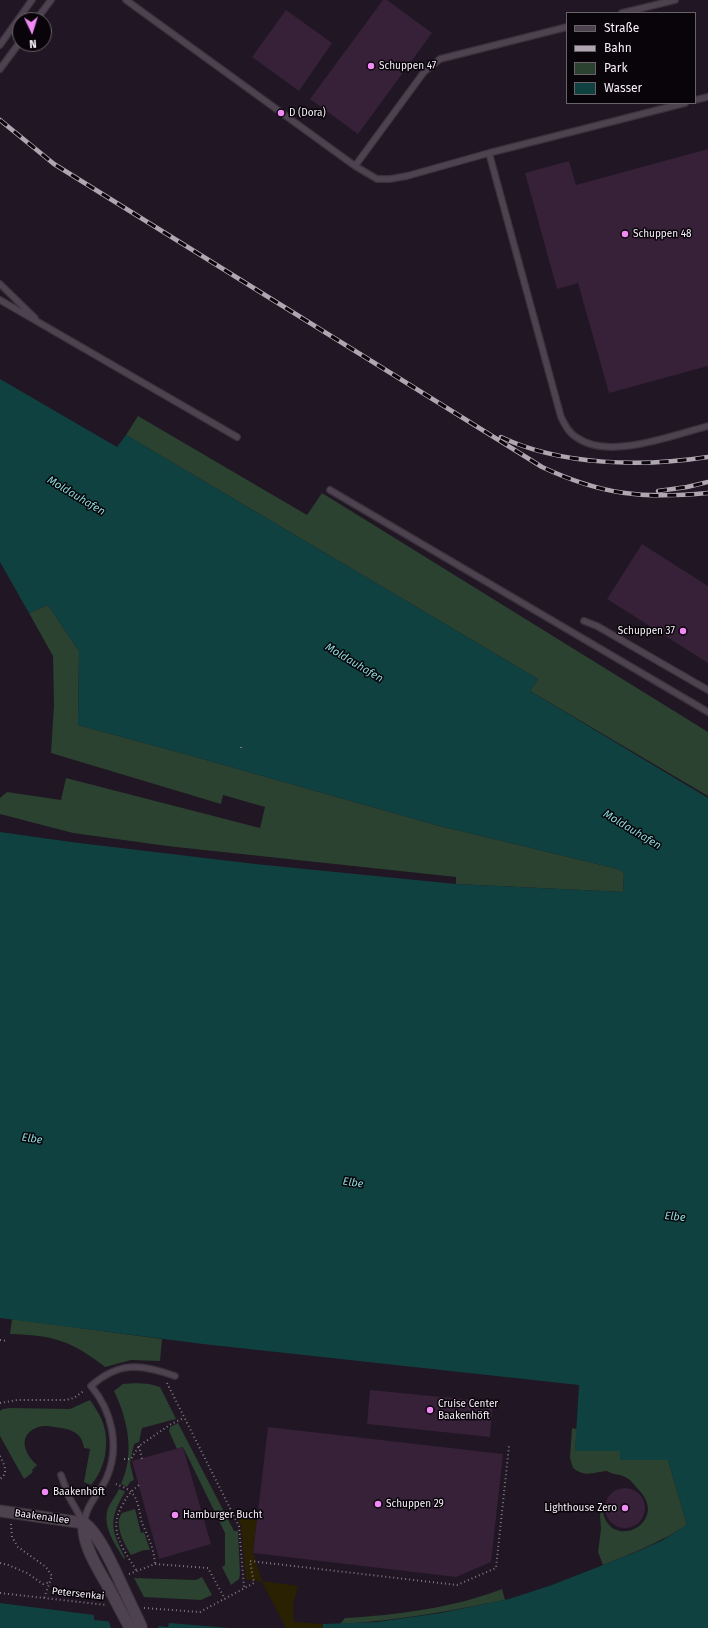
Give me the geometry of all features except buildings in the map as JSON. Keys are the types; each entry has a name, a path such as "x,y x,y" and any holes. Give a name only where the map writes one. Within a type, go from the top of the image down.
{"street":[{"name":"Baakenallee","path":"0,1511 84,1523"},
{"path":"130,1628 85,1540 83,1531 84,1523 92,1528 95,1533 116,1572 142,1628"}],"lane":[{"path":"0,45 32,0"},
{"path":"42,12 51,0"},
{"path":"126,0 354,166 377,179 390,179 407,176 489,153 681,104"},
{"path":"626,12 675,0"},
{"path":"354,166 424,72 440,59 566,27"},
{"path":"0,69 13,52"},
{"path":"696,100 708,97"},
{"path":"489,153 561,417 566,427 575,437 588,443 622,447 640,445 708,426"},
{"path":"0,284 41,324"},
{"path":"0,300 237,437"},
{"path":"330,490 708,712"},
{"path":"584,621 597,626 708,690"},
{"path":"84,1523 88,1509 107,1477 113,1453 113,1438 110,1420 99,1397 91,1386 104,1375 119,1369 132,1367 153,1369 174,1376"},
{"path":"61,1475 69,1497 84,1523"}],"path":[{"path":"0,1340 8,1341"},
{"path":"166,1382 239,1526 244,1588"},
{"path":"0,1403 17,1400 66,1400 81,1395 91,1386"},
{"path":"124,1459 131,1460 139,1446 171,1424 184,1418"},
{"path":"139,1446 142,1458"},
{"path":"138,1608 200,1612 254,1583 250,1561 457,1585 496,1568 509,1446"},
{"path":"0,1456 5,1465 6,1471 4,1476 0,1479"},
{"path":"116,1484 131,1491 138,1503 143,1524 147,1530 154,1556 154,1564"},
{"path":"136,1570 121,1544 116,1526 116,1518 131,1491 138,1485"},
{"path":"13,1513 11,1523 12,1537 18,1547 46,1567 52,1576 44,1598"},
{"path":"0,1563 27,1573 43,1584 50,1582"},
{"path":"128,1575 136,1570 154,1564 208,1568 225,1599"},
{"name":"Petersenkai","path":"0,1593 106,1605"}],"green space":[{"path":"138,416 307,515 322,493 708,732 708,796 530,691 538,679 126,435"},
{"path":"48,605 79,651 78,725 436,825 618,869 624,873 623,892 456,884 456,877 167,846 73,833 0,814 0,798 7,792 61,800 66,778 260,828 265,807 223,795 221,804 51,753 54,705 53,656 29,613"},
{"path":"12,1319 162,1339 160,1361 131,1360 105,1367 72,1345 61,1341 38,1336 10,1334"},
{"path":"136,1383 160,1387 176,1419 142,1428 139,1442 134,1444 130,1463 134,1480 130,1482 127,1487 121,1484 128,1461 128,1437 123,1414 114,1391 123,1384"},
{"path":"90,1400 101,1418 106,1435 103,1462 91,1485 84,1482 90,1449 84,1448 83,1442 78,1434 70,1430 47,1426 36,1428 30,1431 26,1436 26,1451 37,1465 32,1470 33,1472 24,1479 0,1436 0,1411 10,1408 70,1409"},
{"path":"178,1423 234,1531 238,1531 240,1574 239,1579 231,1585 222,1567 225,1565 225,1533 183,1447 177,1449 169,1431 170,1427"},
{"path":"572,1428 577,1429 575,1451 620,1451 621,1460 668,1460 687,1525 646,1547 603,1565 598,1552 602,1504 606,1520 613,1529 623,1531 634,1529 643,1523 647,1513 647,1502 638,1489 625,1477 607,1471 586,1474 573,1468 570,1458"},
{"path":"119,1489 125,1492 116,1510 113,1525 114,1532 125,1558 124,1559 110,1535 107,1522 108,1508"},
{"path":"135,1509 141,1533 144,1532 150,1550 144,1550 131,1555 121,1534 119,1523 122,1513"},
{"path":"202,1577 212,1595 201,1600 144,1597 134,1578 196,1580"},
{"path":"502,1589 505,1600 382,1621 340,1624 345,1618 425,1610 483,1596"}],"sand":[{"path":"237,1517 257,1520 253,1553 262,1581 298,1586 293,1604 294,1622 323,1624 323,1628 286,1628 262,1582 246,1579 241,1526"}],"water":[{"path":"0,379 117,447 126,435 538,679 530,691 708,798 708,1628 323,1628 323,1624 377,1622 441,1613 509,1599 552,1585 634,1553 661,1541 687,1525 668,1460 620,1460 620,1451 575,1451 579,1385 203,1344 0,1318 0,832 255,864 456,884 623,892 624,873 618,869 436,825 78,725 79,651 48,605 29,613 0,562"},
{"path":"0,1603 94,1615 94,1620 168,1627 169,1623 230,1628 0,1628"}],"pier":[{"path":"108,1619 157,1624 159,1628 111,1628"}],"railway":[{"path":"0,120 54,164 542,467 584,484 623,493 642,495 684,495 708,493"},
{"path":"501,437 525,447 550,454 603,462 657,462 708,457"},
{"path":"658,491 687,487 708,482"}],"place":[{"name":"Schuppen 47","path":"371,66"},
{"name":"D (Dora)","path":"281,113"},
{"name":"Schuppen 48","path":"625,234"},
{"name":"Schuppen 37","path":"683,631"},
{"name":"Cruise Center Baakenhöft","path":"430,1410"},
{"name":"Baakenhöft","path":"45,1492"},
{"name":"Schuppen 29","path":"378,1504"},
{"name":"Lighthouse Zero","path":"625,1508"},
{"name":"Hamburger Bucht","path":"175,1515"}],"water label":[{"name":"Moldauhafen","path":"76,496"},
{"name":"Moldauhafen","path":"354,663"},
{"name":"Moldauhafen","path":"632,830"},
{"name":"Elbe","path":"32,1139"},
{"name":"Elbe","path":"353,1183"},
{"name":"Elbe","path":"675,1217"}]}
